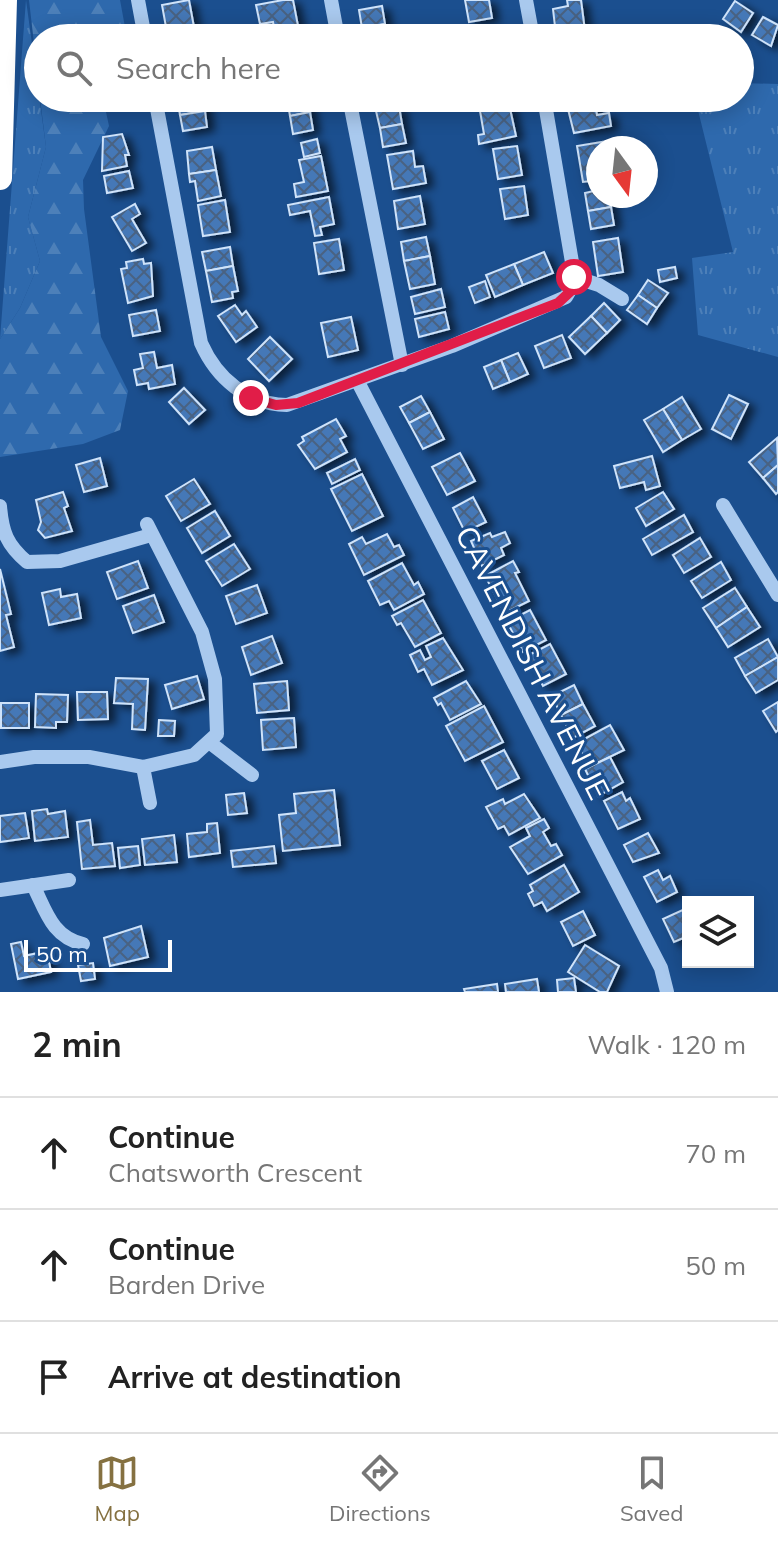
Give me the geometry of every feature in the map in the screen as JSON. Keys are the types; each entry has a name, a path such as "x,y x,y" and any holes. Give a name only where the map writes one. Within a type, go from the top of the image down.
{"highway":[{"path":"0,178 5,0"}],"street":[{"path":"138,0 142,24"},
{"path":"331,0 335,24"},
{"path":"526,0 530,24"},
{"path":"158,112 198,334 212,365 243,393 276,405 298,403 402,365 558,303 572,290 574,277 546,112"},
{"path":"352,112 402,365"},
{"path":"574,277 599,285 622,299"},
{"name":"CAVENDISH AVENUE","path":"358,382 661,968 667,992"},
{"path":"723,505 778,595"},
{"path":"0,506 2,527 10,548 27,562 60,561 149,529 177,575 202,632 215,679 217,734 194,755 143,767 89,757 34,757 0,762"},
{"path":"209,742 252,775"},
{"path":"143,767 150,803"},
{"path":"0,890 69,880"},
{"path":"33,885 52,926 61,935 83,944"}],"green space":[{"path":"26,0 29,24 24,24"},
{"path":"29,0 120,0 124,24 32,24"},
{"path":"24,26 24,112 41,112 46,147 28,217 40,261 20,308 0,339"},
{"path":"754,83 778,84 778,357 698,335 692,258 733,252 698,112 754,112"},
{"path":"42,112 106,112 109,126 83,180 84,209 101,337 128,391 120,430 83,444 0,457 0,339 20,308 40,261 28,217 46,147"}],"building":[{"path":"189,0 193,24 165,24 162,5"},
{"path":"293,0 298,24 260,24 256,5"},
{"path":"465,0 489,0 492,18 469,22"},
{"path":"567,0 581,0 584,24 555,24 553,9 568,6"},
{"path":"735,1 753,13 746,24 730,24 723,19"},
{"path":"382,6 385,24 361,24 359,10"},
{"path":"763,17 778,25 771,46 754,36"},
{"path":"205,112 207,127 183,131 180,115"},
{"path":"289,112 310,112 290,116"},
{"path":"310,112 313,130 293,134 290,116"},
{"path":"376,112 400,112 402,124 380,128"},
{"path":"480,112 511,112 516,136 479,144 478,135 484,134"},
{"path":"569,112 609,113 611,126 574,133"},
{"path":"402,124 406,143 383,147 380,128"},
{"path":"122,134 129,155 125,155 127,166 102,171 103,137"},
{"path":"317,139 320,153 304,157 301,143"},
{"path":"586,145 586,182 583,182 577,146"},
{"path":"517,146 522,175 498,179 493,149"},
{"path":"212,147 216,170 189,174 187,151"},
{"path":"413,151 415,167 423,166 426,183 393,189 387,155"},
{"path":"321,156 328,191 296,197 294,184 304,182 299,160"},
{"path":"216,170 221,196 198,201 195,181 190,182 189,174"},
{"path":"129,171 133,188 107,193 104,176"},
{"path":"524,186 528,215 505,219 500,189"},
{"path":"420,196 425,224 398,229 394,201"},
{"path":"329,197 334,224 320,227 322,235 315,236 310,211 290,215 288,205"},
{"path":"225,200 230,232 203,236 198,205"},
{"path":"135,204 140,214 132,219 146,243 132,251 112,217"},
{"path":"611,208 614,225 591,229 588,211"},
{"path":"426,237 430,256 404,261 401,242"},
{"path":"618,238 623,272 598,276 593,242"},
{"path":"339,239 344,270 319,274 314,243"},
{"path":"230,247 233,266 206,271 202,252"},
{"path":"544,252 553,273 523,285 514,264"},
{"path":"430,256 435,284 410,289 404,261"},
{"path":"143,259 144,264 151,263 153,296 128,303 121,269 127,268 126,262"},
{"path":"514,264 523,285 495,297 486,275"},
{"path":"233,266 238,291 232,292 233,298 212,302 206,271"},
{"path":"675,267 677,278 660,282 658,270"},
{"path":"648,280 668,293 657,308 638,295"},
{"path":"485,281 490,297 475,303 469,287"},
{"path":"441,289 445,307 415,314 411,297"},
{"path":"638,295 657,308 647,324 627,310"},
{"path":"604,303 620,320 607,333 591,316"},
{"path":"235,305 242,315 246,311 257,327 236,342 218,316"},
{"path":"156,310 160,331 133,336 129,315"},
{"path":"445,312 449,329 419,337 415,319"},
{"path":"591,316 607,333 585,354 569,337"},
{"path":"351,317 358,350 328,357 321,323"},
{"path":"562,335 571,358 544,368 535,346"},
{"path":"270,337 292,359 269,381 248,359"},
{"path":"154,352 157,368 172,365 175,384 149,389 148,383 137,385 134,370 143,368 140,354"},
{"path":"518,353 528,374 510,382 501,360"},
{"path":"501,360 510,382 493,389 484,367"},
{"path":"184,388 205,410 189,424 169,402"},
{"path":"729,395 748,404 731,439 712,429"},
{"path":"421,396 430,412 409,423 400,407"},
{"path":"682,397 701,429 682,440 663,409"},
{"path":"663,409 682,440 663,452 644,420"},
{"path":"430,412 444,439 423,449 409,423"},
{"path":"336,419 346,436 340,439 347,452 315,469 298,445 304,441 302,437"},
{"path":"777,438 778,465 763,478 749,462"},
{"path":"460,453 475,481 447,495 432,467"},
{"path":"652,456 660,486 646,490 644,482 620,488 614,466"},
{"path":"100,458 107,486 84,492 76,465"},
{"path":"355,459 360,470 332,484 327,473"},
{"path":"778,465 778,492 776,494 763,478"},
{"path":"362,474 383,516 352,531 331,489"},
{"path":"194,479 210,504 181,521 166,496"},
{"path":"63,492 68,506 64,508 72,531 45,538 38,530 41,522 36,500"},
{"path":"663,492 674,509 646,526 636,508"},
{"path":"473,497 486,522 465,532 453,508"},
{"path":"215,511 230,536 202,553 187,528"},
{"path":"684,515 693,532 652,555 643,539"},
{"path":"505,532 510,543 501,548 504,555 482,566 471,541 490,533 492,537"},
{"path":"387,534 394,547 399,545 404,555 364,575 349,544 362,537 366,544"},
{"path":"700,538 711,557 684,573 673,555"},
{"path":"234,544 250,569 222,586 206,561"},
{"path":"138,561 148,588 117,599 107,572"},
{"path":"513,561 519,572 515,573 529,601 505,613 485,576"},
{"path":"721,562 731,580 702,598 691,581"},
{"path":"402,563 414,585 418,582 424,594 394,610 389,601 380,605 368,581"},
{"path":"0,569 11,614 6,615 14,647 0,651"},
{"path":"257,585 267,613 236,624 226,596"},
{"path":"735,588 747,607 716,628 703,608"},
{"path":"60,589 61,597 77,594 81,618 49,625 42,593"},
{"path":"154,595 164,622 133,633 123,606"},
{"path":"423,600 441,633 415,647 401,623 397,625 392,616"},
{"path":"747,607 760,627 728,647 716,628"},
{"path":"530,610 546,640 523,652 507,622"},
{"path":"272,636 282,663 251,675 242,647"},
{"path":"443,638 463,670 432,685 424,669 418,672 410,655 420,650 425,660 431,657 426,646"},
{"path":"768,639 778,657 745,676 735,658"},
{"path":"550,644 566,674 543,686 527,656"},
{"path":"778,657 778,680 756,693 745,676"},
{"path":"197,676 204,699 172,709 165,685"},
{"path":"116,678 148,679 145,730 132,729 133,704 114,703"},
{"path":"287,681 289,710 257,713 254,684"},
{"path":"466,681 481,704 450,720 441,703 438,705 434,698"},
{"path":"574,685 583,704 561,715 552,696"},
{"path":"77,692 107,692 108,719 78,720"},
{"path":"36,694 68,695 67,722 56,722 56,728 35,727"},
{"path":"778,702 778,730 776,732 763,711"},
{"path":"1,703 29,703 29,728 1,728"},
{"path":"583,704 595,726 573,738 561,715"},
{"path":"484,706 503,742 465,761 446,726"},
{"path":"294,718 296,747 263,750 261,720"},
{"path":"159,720 175,721 174,736 158,736"},
{"path":"610,725 624,750 589,767 577,743"},
{"path":"504,750 519,778 497,789 482,761"},
{"path":"610,757 623,782 598,796 585,769"},
{"path":"334,790 340,845 283,851 279,815 296,813 294,794"},
{"path":"622,792 626,801 630,798 640,819 618,829 604,801"},
{"path":"244,793 247,813 228,815 226,795"},
{"path":"524,794 540,818 509,835 504,826 498,829 486,807 503,799 505,804"},
{"path":"47,809 48,814 65,811 68,837 35,841 32,811"},
{"path":"25,813 29,838 0,842 0,816"},
{"path":"544,819 549,828 543,832 551,846 556,844 562,855 528,874 510,847 530,836 526,828"},
{"path":"90,820 93,845 112,843 115,866 82,869 77,822"},
{"path":"217,823 220,853 189,857 187,834 207,832 207,824"},
{"path":"648,833 659,853 633,862 624,845"},
{"path":"174,835 177,862 145,865 142,839"},
{"path":"138,846 140,865 120,868 118,848"},
{"path":"274,846 276,863 233,867 231,851"},
{"path":"564,865 579,892 547,911 542,902 534,906 528,894 533,891 530,885"},
{"path":"658,870 663,880 670,876 677,892 657,902 644,877"},
{"path":"682,910 682,939 674,942 663,919"},
{"path":"583,911 595,935 573,946 561,922"},
{"path":"141,926 148,957 110,966 104,938"},
{"path":"21,942 24,956 47,951 51,972 18,979 11,944"},
{"path":"585,945 619,966 607,992 600,992 568,972"},
{"path":"93,963 95,979 81,981 78,965"},
{"path":"574,978 576,992 558,992 557,980"},
{"path":"537,979 539,992 506,992 505,984"},
{"path":"497,984 498,992 465,992 464,989"}],"route":[{"path":"251,398 264,403 287,405 358,382 558,303 572,290 574,277"}]}
